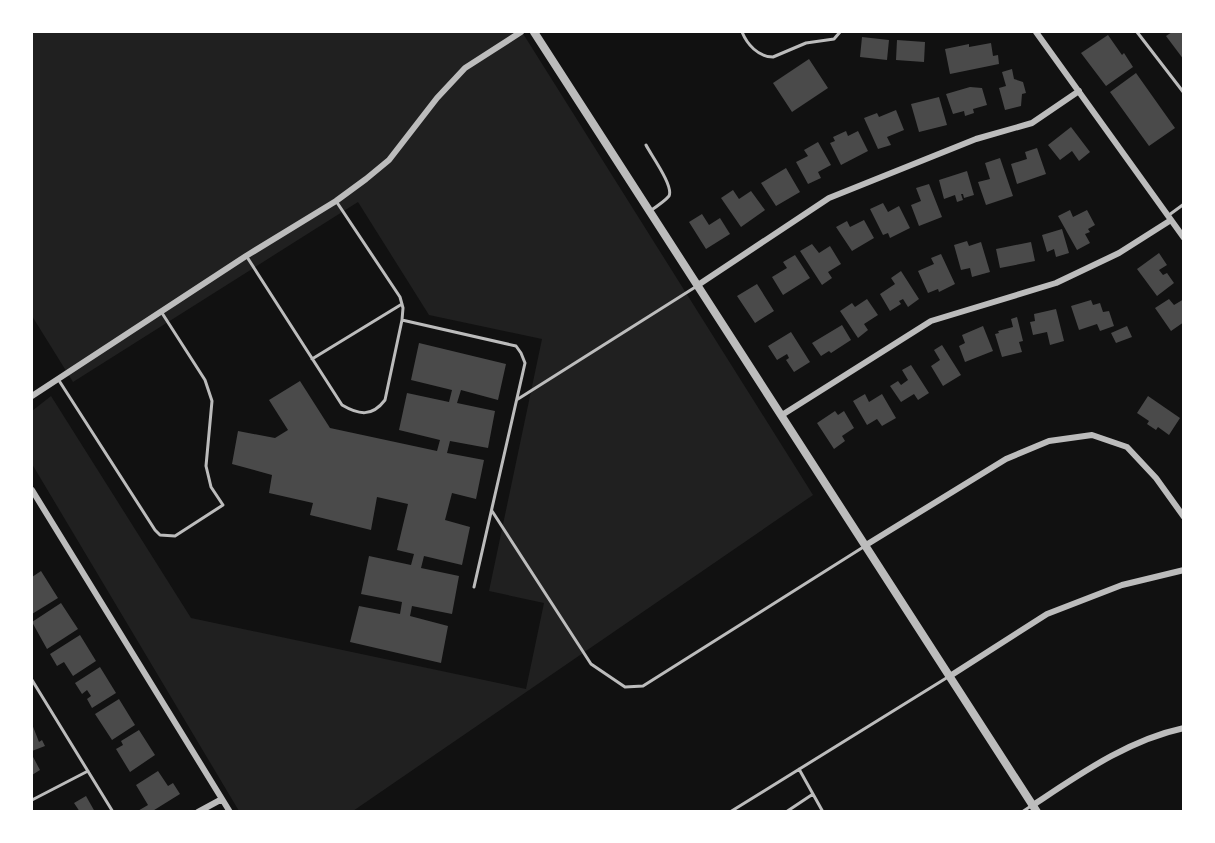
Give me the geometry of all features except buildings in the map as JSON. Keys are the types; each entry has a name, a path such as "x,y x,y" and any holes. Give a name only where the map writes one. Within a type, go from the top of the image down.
{"street":[{"path":"32,396 246,256 336,201 389,160 437,98 465,68 521,32"},
{"path":"534,32 1035,808 1094,766 1129,747 1184,728"},
{"path":"1036,32 1184,238"},
{"path":"698,285 830,198 976,139 1032,123 1079,91"},
{"path":"782,415 931,321 1056,283 1119,253 1169,218"},
{"path":"866,545 1006,459 1049,441 1092,435 1127,447 1156,478 1184,517"},
{"path":"33,495 230,812"},
{"path":"950,676 1047,614 1122,585 1184,570"},
{"path":"198,812 222,799"}],"lane":[{"path":"742,32 754,50 773,57 806,43 834,39 840,32"},
{"path":"1137,32 1184,93"},
{"path":"646,145 670,190 668,197 650,211"},
{"path":"246,256 342,405 351,410 371,412 379,408 386,400 402,320 402,304 400,297 336,201"},
{"path":"1169,218 1184,204"},
{"path":"518,399 698,285"},
{"path":"312,359 402,304"},
{"path":"58,379 160,535 175,536 223,505 211,487 206,466 212,400 205,381 161,312"},
{"path":"402,320 516,346 525,363 474,587"},
{"path":"492,512 591,664 626,687 643,686 866,545"},
{"path":"730,812 950,676"},
{"path":"32,680 113,812"},
{"path":"799,769 823,812"},
{"path":"32,800 88,771"},
{"path":"786,812 813,794"},
{"path":"1022,812 1035,808"}],"shaded area":[{"path":"32,32 522,32 813,495 353,811 239,811 32,464 32,411 51,396 191,618 526,689 544,603 489,591 542,339 429,315 358,202 73,382 32,316"}]}
